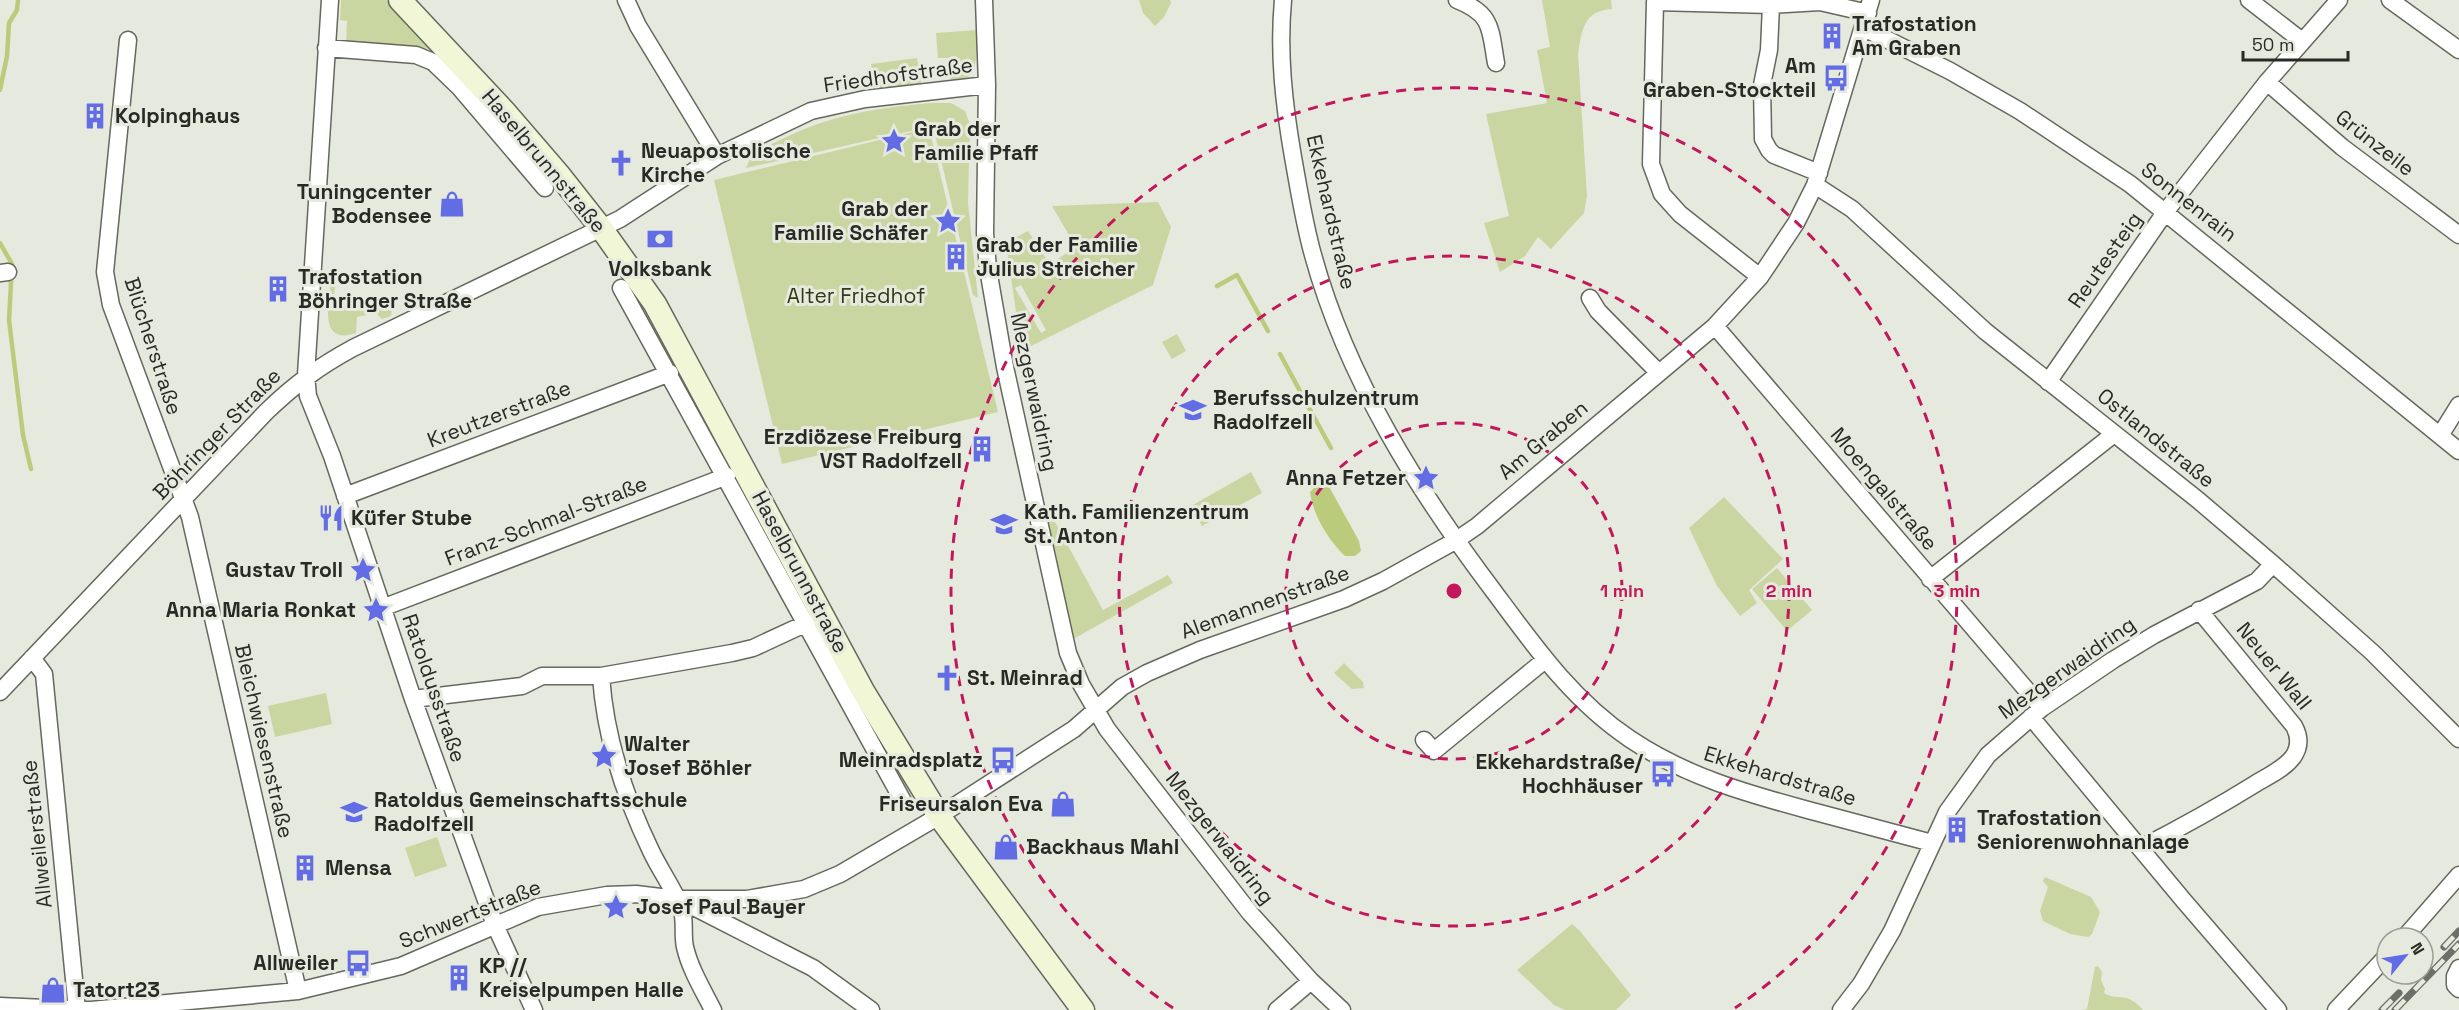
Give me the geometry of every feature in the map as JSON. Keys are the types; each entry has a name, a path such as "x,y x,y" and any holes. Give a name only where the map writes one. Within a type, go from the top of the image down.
{"main road":[{"name":"Haselbrunnstraße","path":"400,0 504,111 560,176 601,228 655,304 863,691 939,816 1083,1010"}],"street":[{"name":"Böhringer Straße","path":"0,692 266,412 306,375 330,0"},
{"path":"626,0 638,26 717,156"},
{"name":"Mezgerwaidring","path":"984,0 987,85 985,234 993,303 1068,653 1095,711 1107,729 1264,930 1311,981 1342,1010"},
{"name":"Ekkehardstraße","path":"1283,0 1281,54 1285,104 1303,210 1324,292 1354,367 1421,488 1455,541 1545,660 1600,716 1628,737 1676,766 1735,790 1932,843"},
{"path":"1457,0 1480,11 1486,18 1490,27 1496,63"},
{"path":"2249,0 2302,41"},
{"name":"Reutesteig","path":"2048,382 2166,211 2267,82 2339,0"},
{"path":"2391,0 2459,50"},
{"path":"1760,277 1680,214 1657,185 1651,153 1655,2 1771,5 1820,2 1867,14"},
{"path":"1771,5 1769,50 1762,85 1763,139 1774,155 1817,179"},
{"name":"Am Graben","path":"1455,541 1477,526 1715,326 1760,277 1796,223 1817,179 1867,14"},
{"name":"Sonnenrain","path":"1867,14 1950,71 2075,145 2166,211 2459,451"},
{"name":"Blücherstraße","path":"128,40 105,272 111,305 183,501"},
{"name":"Haselbrunnstraße","path":"326,48 416,55 433,62 460,88 545,188"},
{"name":"Grünzeile","path":"2267,82 2351,154 2459,235"},
{"name":"Friedhofstraße","path":"306,375 353,348 620,219 717,156 812,111 840,104 987,85"},
{"name":"Ostlandstraße","path":"1817,179 1985,331 2273,564 2373,653 2459,739"},
{"name":"Haselbrunnstraße","path":"621,288 727,476 903,801"},
{"path":"1590,298 1598,311 1659,373"},
{"name":"Moengalstraße","path":"1715,326 1930,579 2037,712"},
{"name":"Kreutzerstraße","path":"345,496 670,373"},
{"name":"Ratoldusstraße","path":"306,375 308,396 345,496 413,699 495,925 534,1010"},
{"path":"2440,434 2459,405"},
{"path":"1930,579 2114,434"},
{"name":"Franz-Schmal-Straße","path":"382,608 727,476"},
{"name":"Bleichwiesenstraße","path":"183,501 190,518 298,991"},
{"name":"Alemannenstraße","path":"939,816 1074,729 1122,687 1167,663 1344,599 1383,581 1455,541"},
{"name":"Mezgerwaidring","path":"1841,1010 1861,984 1892,931 1947,812 1988,755 2037,712 2113,660 2199,610 2257,580 2273,564"},
{"name":"Neuer Wall","path":"2141,848 2212,811 2279,770 2292,758 2298,746 2299,737 2294,726 2199,610"},
{"path":"413,699 522,686 542,676 601,676 753,648 807,623"},
{"name":"Allweilerstraße","path":"32,658 44,674 77,1010"},
{"path":"1424,740 1434,751 1545,660"},
{"path":"601,676 608,729 617,766 650,850 677,899 684,919 684,938 688,959 713,1010"},
{"path":"2037,712 2141,848 2278,1010"},
{"name":"Schwertstraße","path":"0,1006 77,1010 298,991 401,966 538,907 579,899 636,894 677,899 747,899 804,888 840,874 939,816"},
{"path":"2414,926 2459,874"},
{"path":"677,899 792,956 833,981 871,1010"},
{"path":"2459,968 2455,976 2455,985 2459,989"},
{"path":"2336,1010 2375,969"},
{"path":"1277,1010 1311,981"}],"green space":[{"path":"341,0 386,0 434,49 346,44 347,21 340,20"},
{"path":"1139,0 1170,0 1171,3 1164,17 1155,26 1143,13"},
{"path":"1542,0 1611,0 1612,9 1595,14 1586,23 1578,54 1587,196 1584,213 1551,249 1538,237 1525,256 1500,272 1484,223 1509,216 1486,114 1547,103 1537,50 1550,47"},
{"path":"977,30 976,57 972,72 961,81 951,83 950,58 938,58 936,33"},
{"path":"917,58 921,83 875,89 871,64"},
{"path":"951,103 965,111 970,124 968,203 978,298 973,295 933,126 746,168 752,154 818,124 867,111"},
{"name":"Alter Friedhof","path":"929,128 998,412 782,464 714,180"},
{"path":"1158,202 1171,227 1153,285 1025,349 1019,333 1006,243 1028,231 1050,264 1076,247 1052,206","holes":["1021,285 1046,330 1041,333 1015,288"]},
{"path":"331,281 335,282 334,300 388,308 392,310 391,316 382,319 376,313 357,317 356,333 344,335 336,333 331,328 328,311"},
{"path":"1177,334 1186,351 1172,359 1162,342"},
{"path":"1251,472 1262,493 1202,526 1191,506"},
{"path":"1724,497 1783,559 1749,590 1757,603 1740,616 1717,586 1689,528"},
{"path":"1048,509 1103,610 1168,575 1173,583 1068,642 1039,512"},
{"path":"1777,568 1812,610 1787,631 1752,589"},
{"path":"1344,663 1363,682 1364,688 1352,689 1334,673"},
{"path":"326,693 332,724 275,737 268,706"},
{"path":"437,837 447,866 415,877 405,848"},
{"path":"2045,877 2091,897 2100,912 2092,934 2088,937 2070,934 2043,921 2040,911 2048,887 2043,881"},
{"path":"1572,924 1631,995 1616,1010 1565,1010 1554,1005 1517,970"},
{"path":"2098,966 2102,972 2104,993 2132,1000 2143,1010 2083,1010 2087,1009 2095,967"}],"shaded area":[{"path":"1327,483 1359,541 1361,551 1355,556 1345,556 1339,550 1322,527 1314,509 1310,492 1317,485"}],"waterway":[{"path":"0,90 7,56 9,23 17,10 18,0"},
{"path":"0,243 12,264 9,320 23,435 31,469"},
{"path":"1217,286 1237,275 1268,331"},
{"path":"1280,354 1300,391"},
{"path":"1308,406 1331,448"}],"railway":[{"path":"2444,947 2459,931"},
{"path":"2395,1010 2459,944"},
{"path":"2382,1010 2399,993"}],"place":[{"name":"Trafostation Am Graben","path":"1832,36"},
{"name":"Am Graben-Stockteil","path":"1836,78"},
{"name":"Kolpinghaus","path":"95,116"},
{"name":"Grab der Familie Pfaff","path":"894,141"},
{"name":"Neuapostolische Kirche","path":"621,163"},
{"name":"Tuningcenter Bodensee","path":"452,204"},
{"name":"Grab der Familie Schäfer","path":"948,221"},
{"name":"Volksbank","path":"660,239"},
{"name":"Grab der Familie Julius Streicher","path":"956,257"},
{"name":"Trafostation Böhringer Straße","path":"278,289"},
{"name":"Berufsschulzentrum Radolfzell","path":"1193,410"},
{"name":"Erzdiözese Freiburg VST Radolfzell","path":"982,449"},
{"name":"Anna Fetzer","path":"1426,478"},
{"name":"Küfer Stube","path":"331,518"},
{"name":"Kath. Familienzentrum St. Anton","path":"1004,524"},
{"name":"Gustav Troll","path":"363,570"},
{"name":"Anna Maria Ronkat","path":"376,610"},
{"name":"St. Meinrad","path":"947,678"},
{"name":"Walter Josef Böhler","path":"604,756"},
{"name":"Meinradsplatz","path":"1003,760"},
{"name":"Ekkehardstraße/ Hochhäuser","path":"1663,774"},
{"name":"Friseursalon Eva","path":"1063,804"},
{"name":"Ratoldus Gemeinschaftsschule Radolfzell","path":"354,812"},
{"name":"Trafostation Seniorenwohnanlage","path":"1957,830"},
{"name":"Backhaus Mahl","path":"1006,847"},
{"name":"Mensa","path":"305,868"},
{"name":"Josef Paul Bayer","path":"616,907"},
{"name":"Allweiler","path":"358,963"},
{"name":"KP // Kreiselpumpen Halle","path":"459,978"},
{"name":"Tatort23","path":"53,990"}]}
